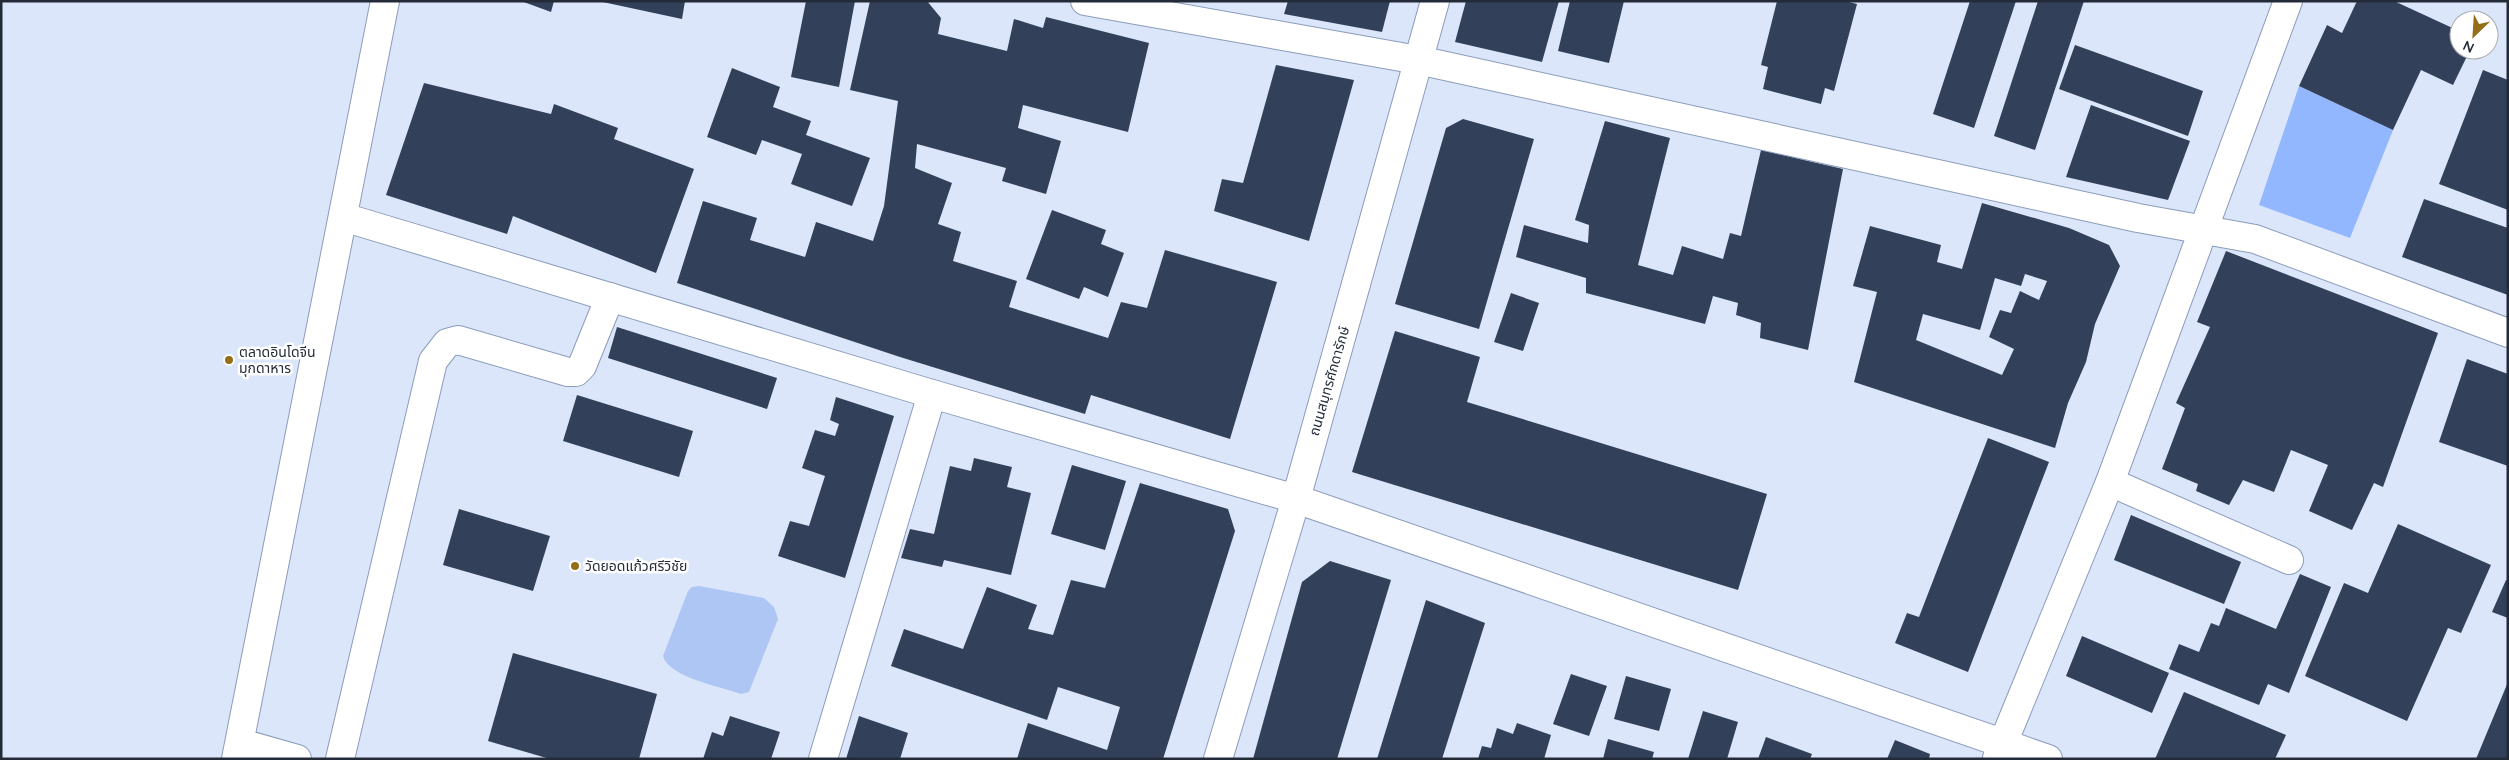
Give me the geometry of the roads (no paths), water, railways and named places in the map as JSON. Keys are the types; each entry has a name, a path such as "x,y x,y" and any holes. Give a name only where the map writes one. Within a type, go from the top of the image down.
{"street":[{"path":"297,759 238,751 385,1"},
{"path":"1085,1 1418,60 2138,218 2255,239 2508,333"},
{"name":"ถนนสมุทรศักดารักษ์","path":"1218,759 1296,499 1435,1"},
{"path":"2000,750 2110,482 2206,229 2288,1"},
{"path":"343,217 932,394 1296,499 2000,750 2048,759"},
{"path":"340,759 433,361 447,342 458,340 568,372 576,372 582,366 610,297"},
{"path":"823,759 932,394"},
{"path":"2110,482 2289,560"}],"place":[{"name":"ตลาดอินโดจีน มุกดาหาร","path":"229,360"},
{"name":"วัดยอดแก้วศรีวิชัย","path":"575,566"}]}
